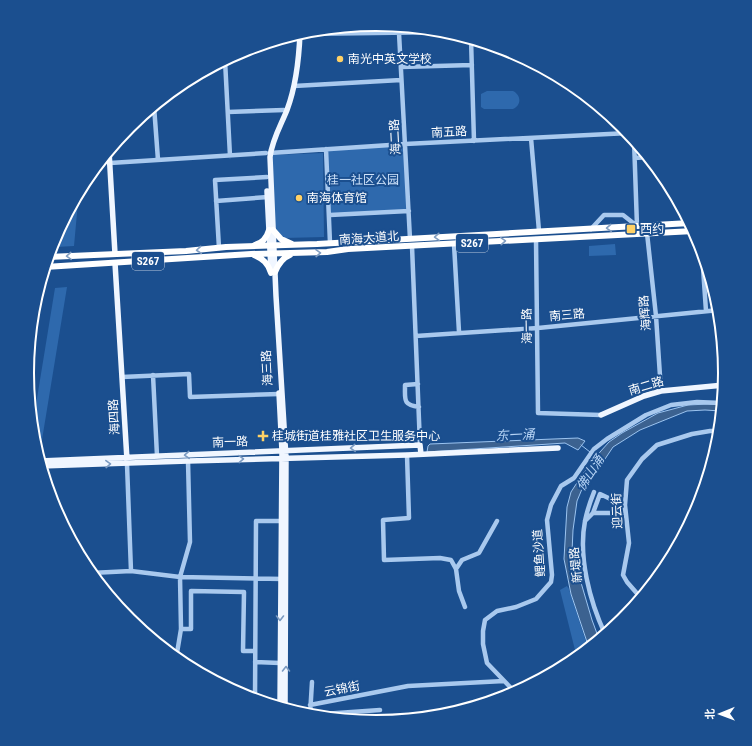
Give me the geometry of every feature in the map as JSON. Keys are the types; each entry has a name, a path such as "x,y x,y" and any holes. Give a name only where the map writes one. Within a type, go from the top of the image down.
{"highway":[{"name":"南海大道北","path":"54,257 186,251 250,246 410,239 684,223"},
{"path":"250,246 257,245 262,242 272,229 280,239 294,245"},
{"name":"南海大道北","path":"51,267 251,254 327,252 348,249 687,231"},
{"path":"251,254 264,260 273,272 286,256 294,253"}],"main road":[{"path":"272,229 268,197 268,153 284,110 294,72 298,40"},
{"path":"272,229 268,153 287,109 294,86 298,67 299,40"},
{"path":"110,159 115,254"},
{"name":"海三路","path":"272,229 279,394 284,451"},
{"name":"海四路","path":"115,263 127,461"},
{"name":"海三路","path":"273,272 284,451 280,701"},
{"name":"南二路","path":"601,415 644,396 661,391 717,386"},
{"path":"420,445 421,454"},
{"name":"南一路","path":"47,466 127,461 157,456 420,445"},
{"name":"南一路","path":"46,461 188,461 407,455 558,448"},
{"name":"海三路","path":"284,458 281,521 285,702"}],"street":[{"name":"海二路","path":"399,33 410,239"},
{"path":"331,34 408,33"},
{"path":"471,45 474,141"},
{"path":"401,67 472,65"},
{"path":"225,66 230,156"},
{"path":"294,86 401,80"},
{"path":"228,112 284,110"},
{"path":"155,113 158,160"},
{"name":"南五路","path":"110,163 405,144 621,134"},
{"path":"531,138 538,231"},
{"path":"326,149 330,243"},
{"path":"635,150 637,226"},
{"path":"635,158 641,158"},
{"path":"219,248 215,180 267,177"},
{"path":"216,201 268,197"},
{"path":"330,215 409,211"},
{"path":"591,229 604,215 623,215 637,226"},
{"name":"海辉路","path":"647,233 656,316 661,391"},
{"name":"海一路","path":"536,239 538,413 601,415"},
{"path":"454,244 459,332"},
{"path":"412,246 420,445"},
{"path":"704,276 706,311"},
{"name":"南三路","path":"416,336 538,328 712,311"},
{"path":"122,377 189,374 190,397 279,394"},
{"path":"153,375 157,456"},
{"path":"418,384 405,385 405,400 409,405 419,407"},
{"name":"鲤鱼沙道","path":"504,681 487,663 482,631 485,620 497,611 516,607 536,599 551,582 552,575 547,520 551,505 561,486 574,478 591,453 607,439 646,415 671,405 697,402 716,403"},
{"name":"迎云街","path":"637,593 623,575 629,543 625,505 627,480 642,459 657,445 692,434 713,431"},
{"path":"407,455 409,518 383,520 384,560 440,558 451,560 456,569 459,592 465,606"},
{"name":"海四路","path":"127,461 131,570"},
{"path":"178,651 182,629 180,577 190,542 188,461"},
{"name":"新堤路","path":"594,492 584,522 584,559 589,591 603,628"},
{"path":"584,522 593,513 600,494 619,503 624,508 622,513 593,513"},
{"path":"255,693 256,521 281,521"},
{"path":"456,569 462,560 480,553 496,521"},
{"path":"99,572 131,570 180,577 283,579"},
{"path":"182,629 190,629 191,591 244,592 243,651 255,651"},
{"path":"255,662 280,663"},
{"path":"504,681 511,687"},
{"name":"云锦街","path":"310,706 408,686 504,681"},
{"path":"310,706 312,682"},
{"path":"340,713 380,710"}],"green space":[{"path":"487,91 513,91 519,97 519,103 513,109 484,109 481,107 481,94"},
{"name":"桂一社区公园","path":"405,144 409,211 330,215 326,149"},
{"name":"南海体育馆","path":"323,153 324,237 284,238 275,230 272,155"},
{"path":"78,206 74,246 58,247"},
{"path":"615,244 616,255 589,256 589,246"},
{"path":"67,287 42,442 36,405 55,288"},
{"path":"567,586 569,589 586,642 575,650 560,590"}],"water":[{"name":"佛山涌","path":"688,405 716,405 716,411 687,411 640,430 613,447 601,465 587,477 577,501 572,552 597,633 587,642 571,594 564,559 567,507 571,492 582,475 609,442 658,413"},
{"path":"578,438 585,441 578,450 565,443 427,452 430,444"}],"waterway":[{"name":"东一涌","path":"581,445 590,452"}],"place":[{"name":"南光中英文学校","path":"340,59"},
{"name":"南海体育馆","path":"299,198"},
{"name":"西约","path":"631,229"},
{"name":"桂城街道桂雅社区卫生服务中心","path":"263,436"}]}
